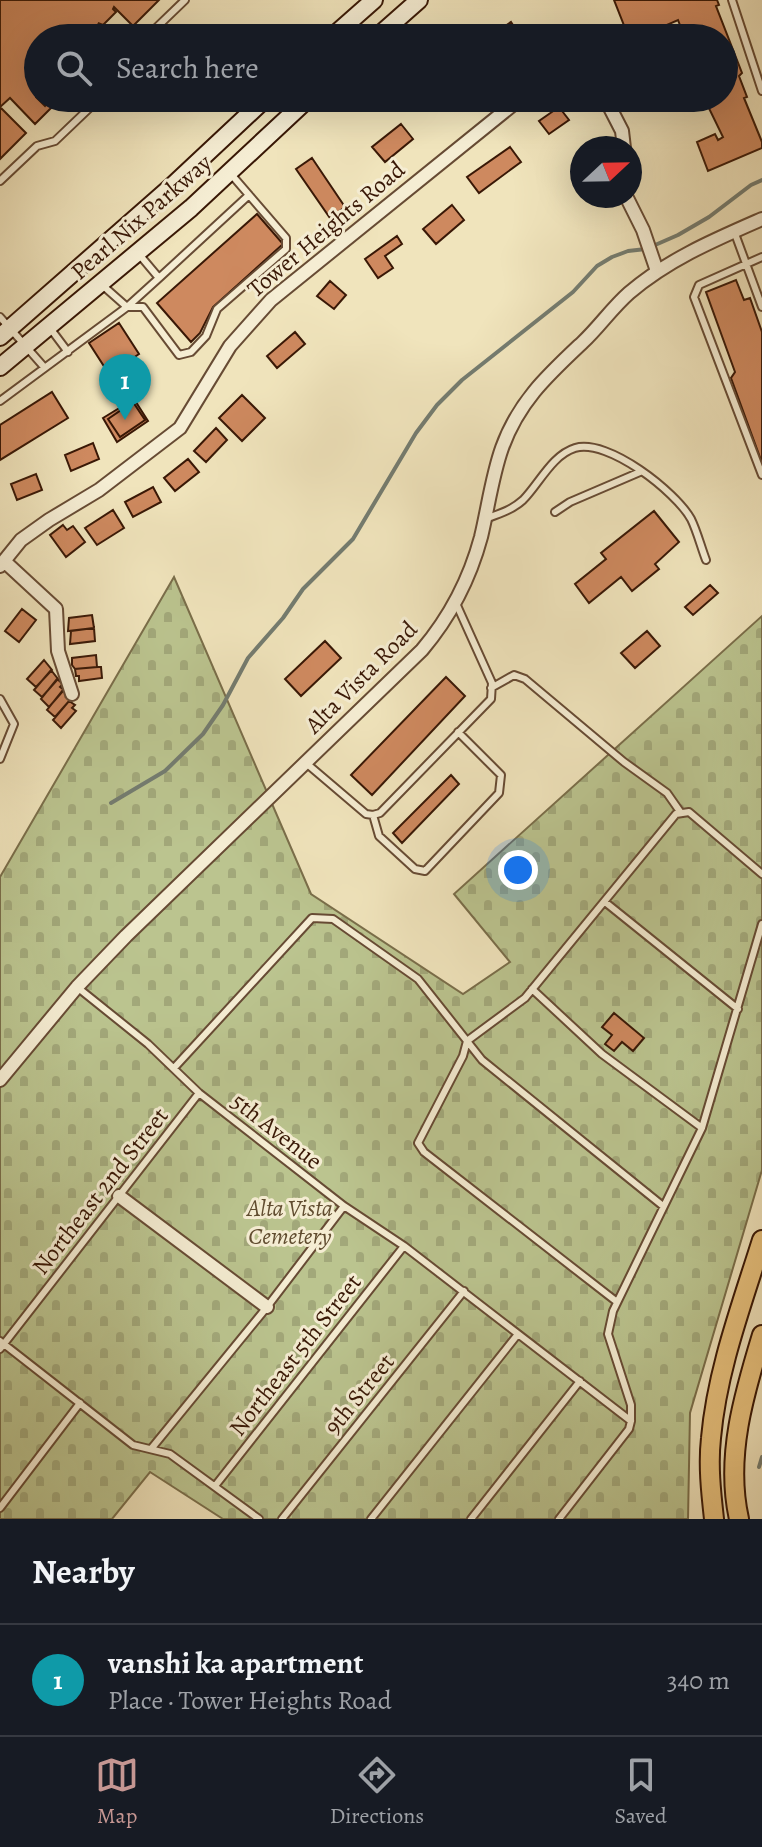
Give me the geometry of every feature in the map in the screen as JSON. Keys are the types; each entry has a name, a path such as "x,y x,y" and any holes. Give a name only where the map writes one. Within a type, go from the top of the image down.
{"main road":[{"path":"347,24 374,0"},
{"path":"392,24 419,0"},
{"name":"Pearl Nix Parkway","path":"4,327 172,186 251,112"},
{"name":"Pearl Nix Parkway","path":"0,367 138,253 294,112"},
{"path":"714,1519 710,1479 711,1438 726,1353 762,1240"},
{"path":"739,1519 735,1501 735,1437 762,1335"}],"street":[{"name":"Tower Heights Road","path":"2,564 21,540 99,490 180,428 230,346 271,300 504,112"},
{"path":"612,112 623,136"},
{"path":"632,208 657,271"},
{"name":"Alta Vista Road","path":"0,1080 77,987 126,936 422,650 439,630 480,541 502,448 521,408 542,380 627,295 657,271 696,248 762,219"},
{"path":"2,564 56,609 58,651 72,694"},
{"path":"119,1196 267,1307"}],"lane":[{"path":"160,24 185,0"},
{"path":"732,0 762,91"},
{"path":"0,181 37,146 55,141 85,112"},
{"path":"101,284 127,307 143,307 179,355 191,352 206,336 217,309 286,249 286,238 229,172"},
{"path":"0,401 127,307 249,195"},
{"path":"734,231 762,307"},
{"path":"138,253 159,278"},
{"path":"762,257 699,285 694,297 762,475"},
{"path":"4,327 28,346 44,367"},
{"path":"50,328 68,352"},
{"path":"485,519 509,510 523,500 559,458 575,448 591,448 609,452 667,488 691,519 706,560"},
{"path":"555,512 570,502 640,472"},
{"path":"306,763 366,814 380,813 491,699 492,683 455,601"},
{"path":"491,688 514,675 525,679 624,762 667,793 681,813"},
{"path":"0,699 14,724 0,759"},
{"path":"373,815 379,836 415,869 425,871 499,793 501,775 458,732"},
{"path":"617,1302 424,1152 418,1143 463,1056 467,1041 525,998 676,814 689,812 762,874"},
{"path":"605,902 738,1009"},
{"path":"174,1068 312,918 333,919 418,979 482,1060 663,1206"},
{"path":"559,1519 629,1429 631,1405 608,1334 617,1302 702,1128 762,924"},
{"name":"5th Avenue","path":"77,987 148,1044 199,1093 344,1206 464,1291 631,1421"},
{"path":"532,989 602,1054 702,1128"},
{"name":"Northeast 2nd Street","path":"1,1345 199,1093"},
{"path":"151,1449 267,1307 344,1206"},
{"name":"Northeast 5th Street","path":"215,1486 404,1246"},
{"name":"9th Street","path":"282,1519 464,1291"},
{"path":"371,1519 518,1334"},
{"path":"1,1345 133,1445 170,1454 259,1519"},
{"path":"471,1519 580,1381"},
{"path":"0,1508 80,1403"}],"green space":[{"name":"Alta Vista Cemetery","path":"174,577 311,894 463,994 510,962 454,894 762,616 762,1170 690,1413 688,1519 223,1519 150,1472 112,1519 0,1519 0,877"}],"building":[{"path":"0,0 159,0 135,24 131,24 114,7 116,12 104,24 24,24 24,112 47,112 35,124 10,98 0,107"},
{"path":"614,0 717,0 719,5 716,6 723,24 680,24 678,20 669,24 623,24"},
{"path":"738,63 742,73 739,76 747,97 744,98 762,148 708,171 697,142 715,134 718,140 723,137 711,112 738,112"},
{"path":"0,107 26,133 0,159"},
{"path":"552,112 563,112 569,120 549,134 539,121"},
{"path":"401,124 413,139 385,162 372,147"},
{"path":"510,147 521,162 479,193 467,177"},
{"path":"312,158 345,207 330,218 296,169"},
{"path":"452,205 464,220 436,244 423,229"},
{"path":"257,214 283,244 213,307 200,333 191,342 157,303"},
{"path":"397,236 402,244 385,256 393,268 378,278 365,259"},
{"path":"736,280 744,300 750,298 762,332 762,463 731,378 735,372 706,292"},
{"path":"330,281 346,295 334,309 317,296"},
{"path":"119,323 139,354 109,374 89,343"},
{"path":"295,332 305,344 277,368 267,356"},
{"path":"52,392 68,418 0,460 0,425"},
{"path":"242,395 265,418 242,441 219,418"},
{"path":"134,399 148,421 117,442 103,418"},
{"path":"133,402 145,420 120,437 108,419"},
{"path":"216,428 227,440 206,462 194,451"},
{"path":"93,443 99,459 71,471 65,455"},
{"path":"188,459 199,472 175,491 164,478"},
{"path":"36,474 42,490 17,500 11,484"},
{"path":"153,487 161,502 133,517 125,502"},
{"path":"113,510 124,528 97,545 85,528"},
{"path":"654,511 679,542 655,564 659,569 632,591 621,577 589,603 575,584 606,559 601,553"},
{"path":"63,525 67,530 73,526 85,542 66,557 50,535"},
{"path":"710,585 718,593 693,615 685,607"},
{"path":"22,609 36,620 19,642 5,631"},
{"path":"92,615 94,628 68,631 69,618"},
{"path":"94,628 95,641 70,644 71,631"},
{"path":"647,631 660,646 635,668 621,653"},
{"path":"325,641 341,658 301,696 285,679"},
{"path":"96,655 97,667 75,669 72,665 72,658"},
{"path":"44,660 52,670 36,687 27,679"},
{"path":"101,667 102,678 79,681 79,676 76,676 75,669"},
{"path":"51,670 58,679 42,697 34,690"},
{"path":"446,677 465,696 372,795 351,775"},
{"path":"57,679 64,690 49,707 41,699"},
{"path":"63,690 70,700 55,717 47,710"},
{"path":"69,701 75,705 72,708 76,711 61,728 53,720"},
{"path":"451,775 459,784 402,843 393,833"},
{"path":"614,1013 644,1038 633,1051 622,1042 614,1051 605,1044 612,1035 602,1027"}],"waterway":[{"path":"111,803 165,771 203,734 223,705 248,658 283,618 303,589 353,539 416,433 437,405 462,380 573,292 597,266 612,257 646,249 678,235 762,180"},
{"path":"759,1467 762,1457"}],"place":[{"name":"vanshi ka apartment","path":"125,420"}]}
